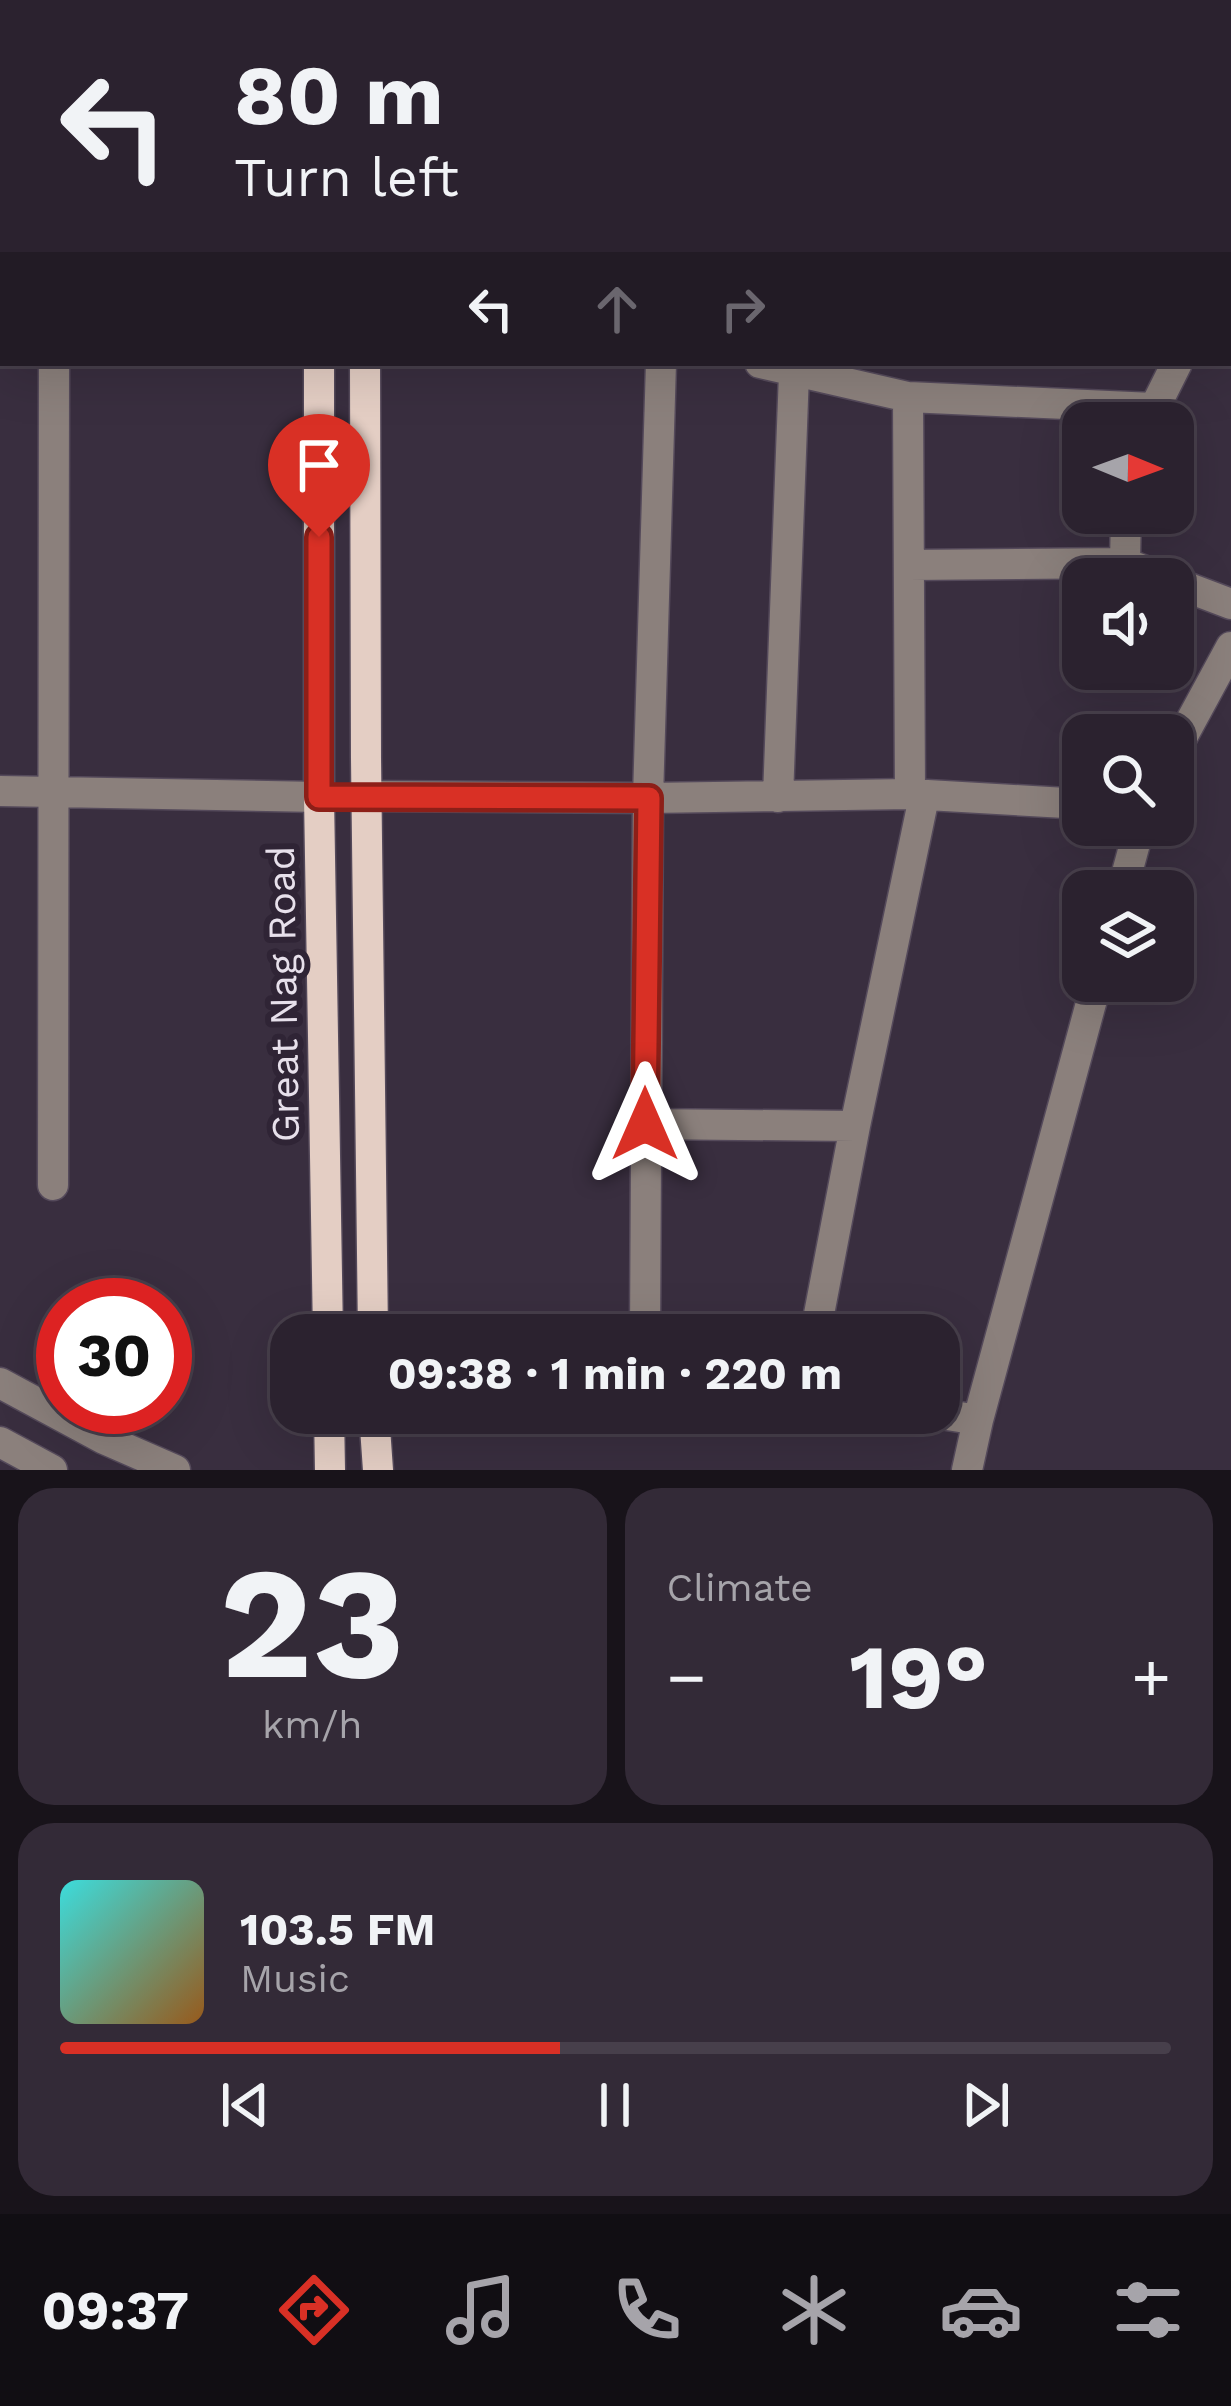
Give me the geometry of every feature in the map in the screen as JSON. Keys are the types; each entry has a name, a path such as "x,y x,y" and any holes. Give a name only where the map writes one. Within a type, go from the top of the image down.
{"main road":[{"name":"Great Nag Road","path":"319,366 319,797 328,1314"},
{"path":"365,366 373,1314"},
{"path":"319,797 366,796"},
{"path":"329,1434 330,1470"},
{"path":"375,1434 378,1470"}],"street":[{"path":"53,366 53,1185"},
{"path":"645,1314 649,798 661,366"},
{"path":"770,366 908,397 1062,409"},
{"path":"1157,402 1175,366"},
{"path":"778,796 794,373"},
{"path":"819,1314 917,796 908,397"},
{"path":"909,565 1062,564"},
{"path":"1194,589 1231,604"},
{"path":"1194,715 1231,647"},
{"path":"0,791 319,797"},
{"path":"366,796 917,796 1062,803"},
{"path":"967,1470 1091,1002"},
{"path":"645,1124 855,1126"},
{"path":"0,1383 104,1439 175,1470"},
{"path":"960,1417 978,1420"},
{"path":"0,1442 52,1470"}],"route":[{"path":"319,537 319,797 649,798 645,1124"}]}
